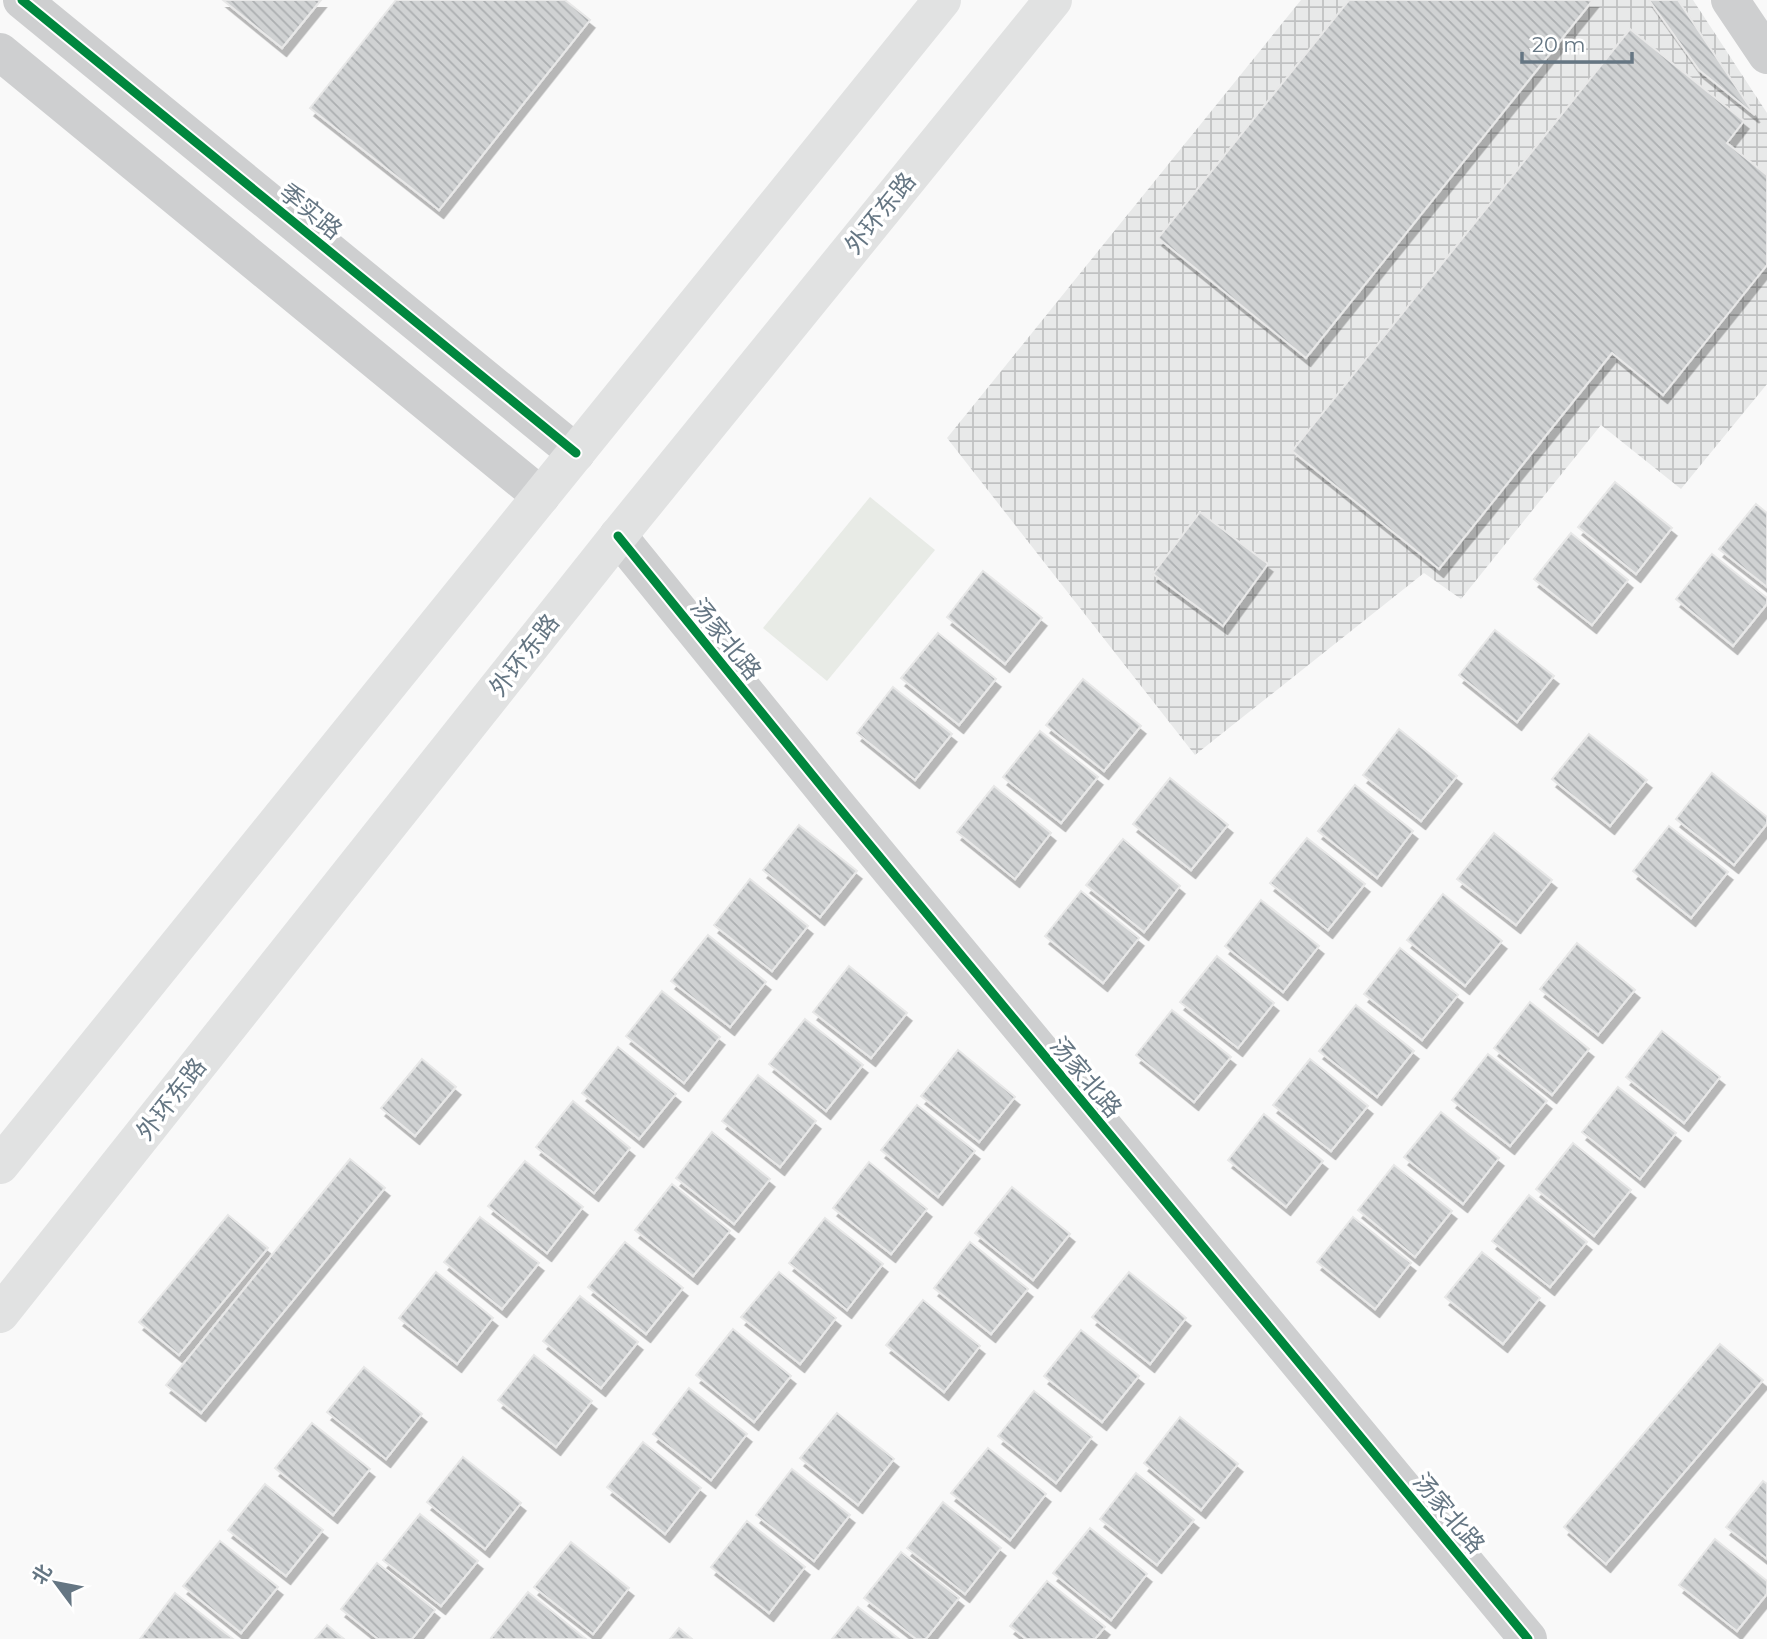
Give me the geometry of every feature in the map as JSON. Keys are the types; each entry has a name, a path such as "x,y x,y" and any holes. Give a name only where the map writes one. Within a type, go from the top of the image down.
{"highway":[{"path":"0,1165 942,0"},
{"name":"外环东路","path":"0,1314 618,537 1053,0"}],"street":[{"name":"季实路","path":"22,0 576,453"},
{"path":"1730,0 1767,55"},
{"path":"0,52 541,496"},
{"name":"汤家北路","path":"618,537 1528,1639"}],"shaded area":[{"path":"1301,0 1693,0 1767,113 1767,384 1681,489 1601,425 1461,599 1424,573 1195,755 947,438"},
{"path":"870,497 935,550 827,681 763,628"}],"building":[{"path":"223,0 321,0 282,48"},
{"path":"396,0 565,0 590,20 439,210 310,108"},
{"path":"1349,0 1593,0 1306,358 1158,238"},
{"path":"1649,0 1678,0 1755,115 1699,70"},
{"path":"1630,29 1744,121 1727,143 1767,175 1767,265 1663,395 1612,353 1439,569 1292,451"},
{"path":"1615,482 1672,528 1636,574 1578,527"},
{"path":"1756,504 1767,513 1767,587 1719,549"},
{"path":"1200,512 1268,564 1223,626 1153,574"},
{"path":"1571,533 1628,580 1592,625 1534,579"},
{"path":"1712,554 1767,598 1767,604 1733,646 1676,599"},
{"path":"983,571 1042,618 1005,664 947,617"},
{"path":"1495,630 1554,676 1517,722 1459,675"},
{"path":"938,633 996,679 959,725 901,678"},
{"path":"1083,679 1141,726 1104,771 1046,725"},
{"path":"893,687 952,734 915,780 857,733"},
{"path":"1399,729 1457,776 1421,821 1363,775"},
{"path":"1040,731 1098,777 1061,823 1003,777"},
{"path":"1589,734 1647,780 1610,826 1552,779"},
{"path":"1712,773 1767,817 1767,824 1734,865 1676,819"},
{"path":"1170,778 1228,825 1191,870 1133,824"},
{"path":"1355,785 1413,831 1377,878 1318,831"},
{"path":"994,786 1051,833 1015,879 957,832"},
{"path":"799,825 857,871 820,917 763,870"},
{"path":"1669,826 1728,872 1691,918 1633,871"},
{"path":"1494,833 1552,880 1516,925 1457,879"},
{"path":"1307,838 1365,884 1328,930 1270,883"},
{"path":"1123,839 1180,886 1144,932 1086,885"},
{"path":"750,879 808,926 772,971 714,925"},
{"path":"1081,891 1139,938 1103,983 1045,936"},
{"path":"1443,894 1502,941 1465,986 1407,940"},
{"path":"1261,900 1319,946 1283,992 1225,946"},
{"path":"708,935 766,982 730,1027 671,981"},
{"path":"1577,943 1635,990 1598,1035 1540,989"},
{"path":"1400,948 1458,995 1422,1040 1364,994"},
{"path":"1217,956 1274,1003 1238,1048 1180,1002"},
{"path":"849,966 907,1013 871,1058 813,1012"},
{"path":"662,991 720,1037 684,1083 626,1036"},
{"path":"1530,1002 1589,1049 1552,1095 1494,1048"},
{"path":"1356,1005 1414,1051 1377,1097 1319,1051"},
{"path":"1172,1010 1231,1057 1194,1102 1136,1055"},
{"path":"805,1019 863,1065 826,1111 769,1064"},
{"path":"1662,1031 1720,1077 1684,1123 1626,1077"},
{"path":"618,1047 676,1094 639,1139 582,1093"},
{"path":"958,1050 1015,1097 979,1142 921,1096"},
{"path":"1488,1054 1547,1101 1510,1146 1452,1100"},
{"path":"422,1059 456,1087 415,1136 381,1108"},
{"path":"1310,1059 1368,1106 1331,1151 1273,1105"},
{"path":"758,1075 816,1121 780,1167 722,1121"},
{"path":"1618,1087 1676,1133 1640,1179 1582,1132"},
{"path":"573,1101 630,1148 594,1193 536,1147"},
{"path":"917,1105 975,1151 938,1197 881,1150"},
{"path":"1441,1112 1499,1158 1463,1204 1404,1157"},
{"path":"1264,1114 1323,1161 1286,1207 1228,1160"},
{"path":"712,1132 770,1179 734,1224 676,1178"},
{"path":"1573,1143 1631,1190 1594,1236 1536,1189"},
{"path":"350,1159 385,1188 201,1413 166,1385"},
{"path":"525,1161 583,1207 547,1253 488,1206"},
{"path":"869,1162 927,1209 891,1254 833,1208"},
{"path":"1394,1165 1452,1211 1415,1257 1358,1210"},
{"path":"672,1184 730,1231 693,1276 635,1230"},
{"path":"1012,1187 1070,1234 1033,1280 975,1233"},
{"path":"1529,1195 1587,1242 1550,1287 1492,1241"},
{"path":"228,1215 268,1248 179,1355 139,1322"},
{"path":"480,1217 539,1263 502,1309 444,1262"},
{"path":"1353,1217 1411,1263 1375,1309 1317,1262"},
{"path":"825,1218 883,1264 847,1310 789,1263"},
{"path":"625,1242 683,1288 646,1334 588,1287"},
{"path":"970,1242 1028,1289 991,1334 934,1288"},
{"path":"1482,1252 1540,1298 1503,1344 1445,1297"},
{"path":"436,1272 493,1318 457,1364 399,1318"},
{"path":"779,1272 836,1318 800,1364 741,1317"},
{"path":"1129,1272 1186,1318 1150,1364 1092,1317"},
{"path":"580,1296 638,1342 601,1388 543,1341"},
{"path":"923,1300 980,1346 944,1392 886,1345"},
{"path":"733,1329 791,1376 754,1422 696,1375"},
{"path":"1081,1330 1139,1376 1102,1422 1044,1376"},
{"path":"1720,1344 1763,1380 1606,1564 1564,1527"},
{"path":"534,1355 592,1401 556,1447 498,1400"},
{"path":"364,1367 422,1414 386,1459 327,1412"},
{"path":"689,1388 747,1434 711,1480 653,1434"},
{"path":"1034,1391 1092,1437 1056,1483 998,1436"},
{"path":"837,1413 894,1459 858,1505 800,1458"},
{"path":"1180,1417 1238,1464 1201,1510 1144,1463"},
{"path":"312,1423 370,1469 333,1515 275,1468"},
{"path":"643,1442 701,1488 665,1534 607,1487"},
{"path":"988,1448 1046,1494 1010,1540 951,1493"},
{"path":"463,1457 521,1503 485,1549 427,1502"},
{"path":"792,1469 850,1515 814,1561 756,1515"},
{"path":"1136,1473 1194,1520 1157,1565 1100,1519"},
{"path":"1763,1481 1767,1484 1767,1559 1726,1527"},
{"path":"265,1484 323,1530 286,1576 228,1530"},
{"path":"943,1502 1001,1548 965,1594 907,1548"},
{"path":"420,1514 478,1561 441,1606 383,1560"},
{"path":"747,1521 805,1567 769,1613 711,1567"},
{"path":"1090,1528 1147,1574 1111,1620 1053,1573"},
{"path":"1715,1539 1767,1581 1767,1594 1737,1631 1679,1585"},
{"path":"220,1541 278,1587 241,1633 183,1586"},
{"path":"571,1542 629,1588 593,1634 534,1587"},
{"path":"901,1552 959,1598 926,1639 916,1639 864,1598"},
{"path":"377,1563 435,1610 412,1639 378,1639 341,1609"},
{"path":"1047,1581 1105,1627 1095,1639 1026,1639 1010,1626"},
{"path":"528,1592 586,1639 491,1638"},
{"path":"175,1593 233,1639 140,1639"},
{"path":"858,1607 899,1639 832,1639"},
{"path":"327,1625 344,1639 315,1639"},
{"path":"679,1628 692,1639 670,1639"}],"cycle path":[{"path":"22,0 576,453"},
{"path":"618,536 835,803 1528,1639"}]}
